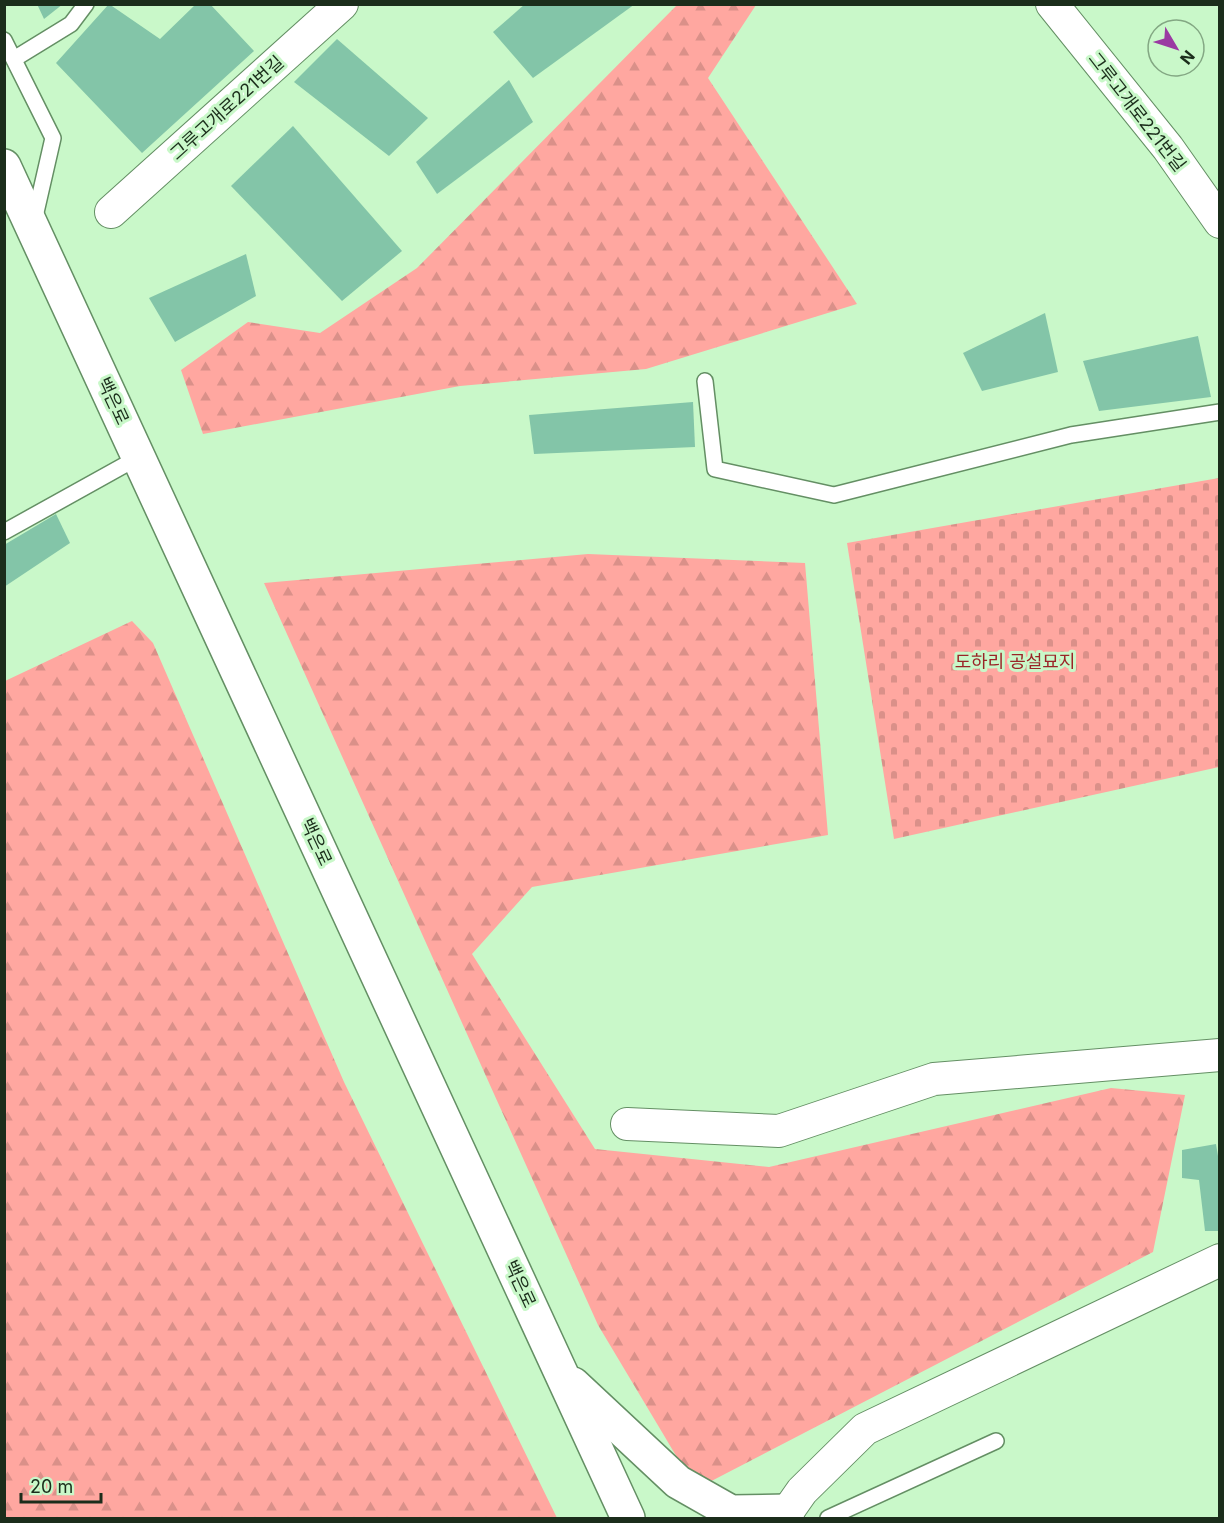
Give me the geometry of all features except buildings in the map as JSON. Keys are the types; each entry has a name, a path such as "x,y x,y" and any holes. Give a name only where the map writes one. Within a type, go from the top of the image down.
{"main road":[{"name":"백은로","path":"4,166 628,1518"},
{"path":"561,1372 678,1482 731,1512 787,1514"}],"street":[{"name":"그루고개로221번길","path":"111,212 342,4"},
{"name":"그루고개로221번길","path":"1052,4 1168,148 1220,222"},
{"path":"627,1124 779,1131 934,1079 1220,1055"},
{"path":"787,1514 802,1491 865,1429 1220,1260"}],"lane":[{"path":"14,59 71,24 86,4"},
{"path":"4,39 53,138 33,227"},
{"path":"705,381 715,469 834,495 1071,435 1220,412"},
{"path":"4,532 139,458"},
{"path":"828,1518 996,1441"}],"green space":[{"path":"677,5 756,5 708,78 857,304 646,369 460,386 203,434 181,370 248,322 320,333 417,268"},
{"name":"도하리 공설묘지","path":"1219,478 1219,767 894,839 847,543"},
{"path":"588,554 805,563 828,835 532,887 472,954 595,1149 769,1167 1111,1088 1185,1095 1153,1252 696,1489 598,1325 264,583"},
{"path":"132,621 153,643 344,1082 557,1518 5,1518 5,681"}]}
